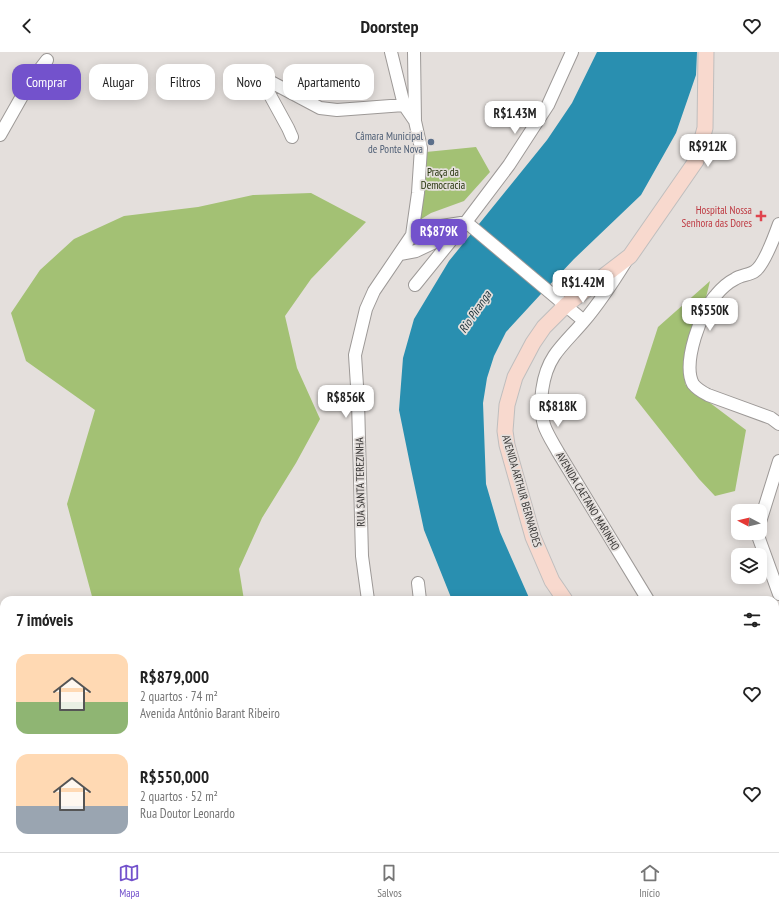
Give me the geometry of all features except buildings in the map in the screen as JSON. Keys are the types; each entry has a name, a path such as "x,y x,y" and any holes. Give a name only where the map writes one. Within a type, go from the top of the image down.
{"main road":[{"name":"AVENIDA ARTHUR BERNARDES","path":"562,596 552,581 533,537 507,445 505,431 507,406 515,377 533,343 544,327 566,306 630,256 696,161 705,128 706,52"}],"street":[{"path":"391,52 404,105 415,121"},
{"path":"414,52 415,121 421,148 418,193 412,235 435,227 468,224 584,321"},
{"path":"415,285 468,224 509,165 548,105 572,52"},
{"path":"0,135 30,82 47,60"},
{"path":"292,137 265,86 267,82 271,82 320,108 337,110 404,105"},
{"path":"400,254 416,251 468,224"},
{"path":"779,224 768,252 756,270 734,279 716,295 709,304 703,314 693,347 690,357 690,367 694,384 699,390 708,395 771,418 779,424"},
{"name":"RUA SANTA TEREZINHA","path":"367,596 362,556 358,401 355,355 366,309 374,291 412,235"},
{"name":"AVENIDA CAETANO MARINHO","path":"630,256 609,289 554,356 549,365 542,392 542,411 543,420 548,434 558,452 646,596"},
{"path":"766,504 779,461"},
{"path":"760,540 779,594"},
{"path":"418,583 420,596"}],"green space":[{"name":"Praça da Democracia","path":"476,147 490,172 464,201 431,213 410,226 416,153"},
{"path":"311,193 366,222 311,279 285,316 297,368 320,419 296,463 262,518 239,569 243,596 92,596 67,504 95,410 26,361 11,313 40,270 74,239 124,216 198,207 253,195"},
{"path":"710,281 685,384 746,430 735,491 715,496 699,479 635,398 658,327"}],"water":[{"name":"Rio Piranga","path":"597,52 697,52 696,75 676,133 641,195 574,259 506,332 494,356 487,378 483,403 486,484 500,532 528,596 450,596 424,530 399,410 403,358 414,319 449,261 547,140 572,103"}],"place":[{"name":"Câmara Municipal de Ponte Nova","path":"431,142"},
{"name":"Hospital Nossa Senhora das Dores","path":"761,216"}]}
